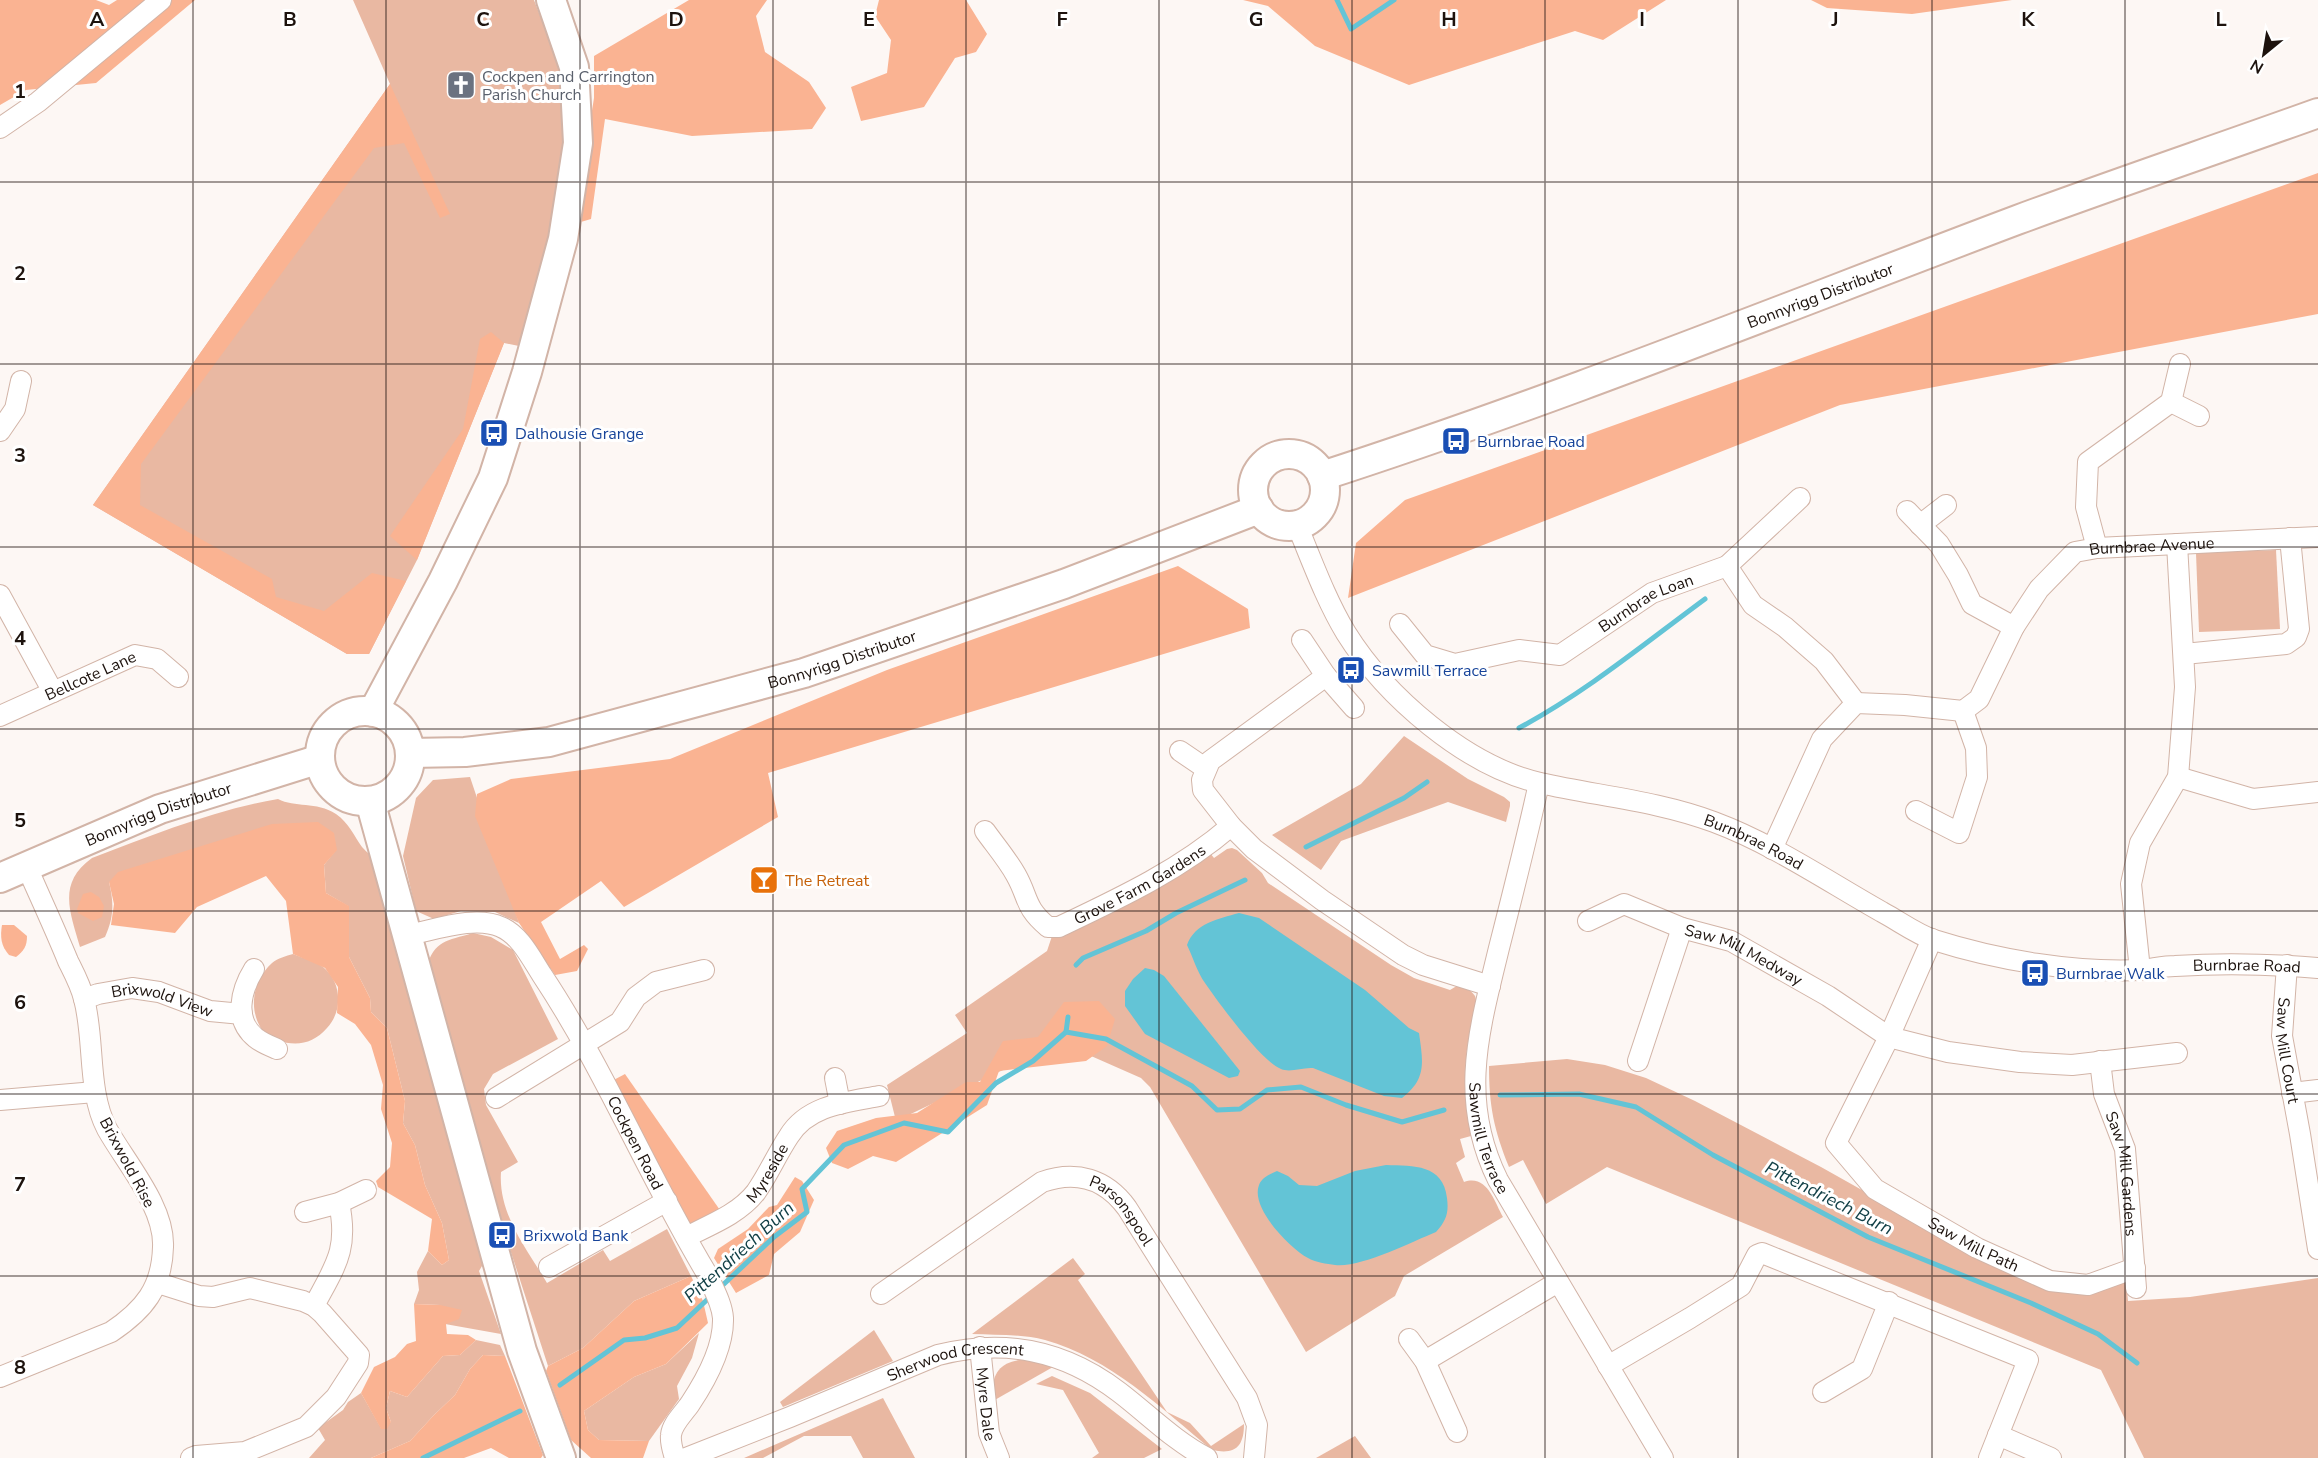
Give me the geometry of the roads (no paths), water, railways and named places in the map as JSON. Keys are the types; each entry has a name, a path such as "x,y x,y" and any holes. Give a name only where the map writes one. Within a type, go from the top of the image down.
{"main road":[{"path":"373,712 443,581 493,478 527,372 563,239 578,143 574,67 551,0"},
{"name":"Bonnyrigg Distributor","path":"1322,476 1452,433 1701,341 2019,219 2318,113"},
{"path":"1284,454 1299,456 1311,461 1322,476 1325,492 1323,504 1310,520 1297,525 1281,525 1267,519 1259,509 1253,491 1255,478 1262,466 1272,458 1284,454"},
{"name":"Bonnyrigg Distributor","path":"410,753 465,752 549,742 804,674 1064,584 1259,509"},
{"path":"360,711 373,712 392,720 405,734 410,753 409,767 404,780 395,790 383,798 358,801 336,790 322,771 320,759 324,739 335,723 347,715 360,711"},
{"name":"Bonnyrigg Distributor","path":"0,878 160,809 320,759"},
{"path":"370,801 522,1351 561,1458"}],"street":[{"path":"0,128 38,102 161,0"},
{"path":"2097,548 2086,507 2088,462 2170,402 2180,364"},
{"path":"0,431 15,409 21,381"},
{"path":"2170,402 2199,416"},
{"path":"1800,498 1727,566 1753,605 1785,627 1824,661 1856,703 1963,711 1976,748 1977,777 1959,833 1916,811"},
{"path":"1946,505 1914,518 1939,544 1958,574 1972,604 2014,627"},
{"name":"Burnbrae Road","path":"1297,525 1308,554 1346,632 1386,684 1432,726 1500,769 1539,783 1634,799 1714,822 1772,849 1932,939 1983,952 2048,965 2140,970 2175,966 2287,965 2318,968"},
{"name":"Burnbrae Avenue","path":"1963,711 1979,699 2014,627 2039,589 2075,552 2097,548 2318,537"},
{"path":"2184,654 2286,645 2296,637 2299,629 2290,538"},
{"path":"2140,970 2131,884 2140,843 2178,777 2185,687 2177,544"},
{"name":"Burnbrae Loan","path":"1400,624 1425,655 1455,664 1519,651 1560,655 1652,593 1727,566"},
{"path":"0,595 53,692"},
{"path":"1302,640 1326,676 1354,708"},
{"name":"Bellcote Lane","path":"0,716 135,655 157,659 178,676"},
{"path":"1326,676 1210,761 1205,768 1202,780 1203,790 1231,826 1254,849 1322,900 1403,955 1423,965 1490,986"},
{"path":"1772,849 1822,739 1856,703"},
{"path":"1180,751 1205,768"},
{"path":"2178,777 2253,799 2318,792"},
{"name":"Sawmill Terrace","path":"1539,783 1490,986 1475,1060 1474,1087 1482,1144 1498,1180 1663,1458"},
{"name":"Grove Farm Gardens","path":"985,831 1016,875 1028,906 1036,918 1048,927 1059,927 1174,868 1211,843 1231,826"},
{"name":"Brixwold Rise","path":"0,1377 111,1332 138,1311 158,1283 164,1245 158,1218 137,1175 106,1126 95,1092 94,1064 84,999 26,865"},
{"name":"Saw Mill Medway","path":"1588,921 1624,904 1682,928 1731,941 1828,996 1889,1036 1948,1052 2020,1062 2072,1065 2178,1053"},
{"name":"Cockpen Road","path":"408,935 480,921 502,927 521,943 557,996 584,1044 707,1274 723,1316 720,1342 707,1375 673,1428 671,1444 675,1458"},
{"path":"1638,1061 1682,928"},
{"path":"1889,1036 1932,939"},
{"name":"Saw Mill Court","path":"2287,965 2282,1036 2318,1249"},
{"path":"254,969 246,982 242,997 242,1014 246,1026 256,1038 277,1049"},
{"path":"496,1098 620,1022 636,997 657,981 704,970"},
{"name":"Brixwold View","path":"84,999 132,988 159,992 210,1011 242,1014"},
{"name":"Saw Mill Path","path":"1889,1036 1836,1143 1875,1189 1977,1248 2050,1281 2088,1286 2135,1278"},
{"name":"Saw Mill Gardens","path":"2100,1061 2103,1094 2125,1149 2135,1278"},
{"path":"835,1078 840,1104"},
{"path":"2292,1093 2318,1090"},
{"path":"0,1100 95,1092"},
{"name":"Myreside","path":"686,1238 724,1218 755,1193 790,1133 801,1121 820,1110 879,1096"},
{"name":"Parsonspool","path":"881,1294 1042,1182 1067,1176 1094,1180 1119,1196 1247,1398 1257,1425 1254,1458"},
{"path":"305,1212 339,1203 366,1190"},
{"path":"549,1267 667,1200"},
{"path":"314,1306 337,1263 342,1245 344,1226 339,1203"},
{"path":"1608,1366 1741,1286 1757,1255 1762,1253 1889,1302 2028,1360 1989,1458"},
{"path":"1425,1361 1558,1282"},
{"path":"158,1283 199,1296 213,1297 250,1288 259,1289 314,1306 359,1355 358,1363 336,1397 306,1427 245,1452 191,1458"},
{"path":"1824,1392 1862,1369 1889,1302"},
{"path":"1409,1339 1425,1361 1457,1432"},
{"name":"Sherwood Crescent","path":"686,1458 708,1454 930,1358 980,1347 1019,1348 1047,1354 1068,1363 1098,1378 1183,1444 1207,1458"},
{"name":"Myre Dale","path":"980,1347 989,1433 999,1458"},
{"path":"1998,1435 2051,1458"}],"water":[{"path":"1239,913 1259,918 1365,990 1409,1028 1419,1033 1422,1053 1421,1069 1416,1084 1410,1091 1402,1098 1384,1096 1313,1068 1281,1069 1263,1055 1205,983 1187,945 1201,927"},
{"path":"1145,968 1164,976 1240,1071 1238,1076 1229,1078 1145,1034 1125,1006 1125,991 1133,979"},
{"path":"1386,1165 1417,1167 1433,1173 1444,1187 1448,1208 1436,1232 1372,1259 1335,1265 1311,1259 1300,1253 1282,1237 1260,1205 1258,1194 1260,1182 1277,1171 1299,1185 1317,1186 1355,1171"}],"waterway":[{"path":"1337,0 1351,29 1394,0"},
{"path":"1519,728 1568,699 1705,599"},
{"path":"1306,847 1404,798 1427,782"},
{"path":"1076,965 1083,958 1146,931 1176,913 1245,880"},
{"path":"1066,1032 1068,1017"},
{"name":"Pittendriech Burn","path":"560,1385 624,1340 645,1338 677,1328 774,1237 807,1212 802,1189 844,1145 904,1123 948,1132 996,1083 1033,1061 1066,1032 1106,1039 1192,1086 1217,1110 1240,1109 1267,1090 1301,1087 1346,1105 1402,1122 1444,1110"},
{"name":"Pittendriech Burn","path":"1500,1095 1579,1094 1636,1107 1713,1155 1868,1237 2031,1303 2098,1334 2137,1363"},
{"name":"Pittendriech Burn","path":"423,1458 520,1411"}],"place":[{"name":"Cockpen and Carrington Parish Church","path":"461,85"},
{"name":"Dalhousie Grange","path":"494,433"},
{"name":"Burnbrae Road","path":"1456,441"},
{"name":"Sawmill Terrace","path":"1351,670"},
{"name":"The Retreat","path":"764,880"},
{"name":"Burnbrae Walk","path":"2035,973"},
{"name":"Brixwold Bank","path":"502,1235"}]}
